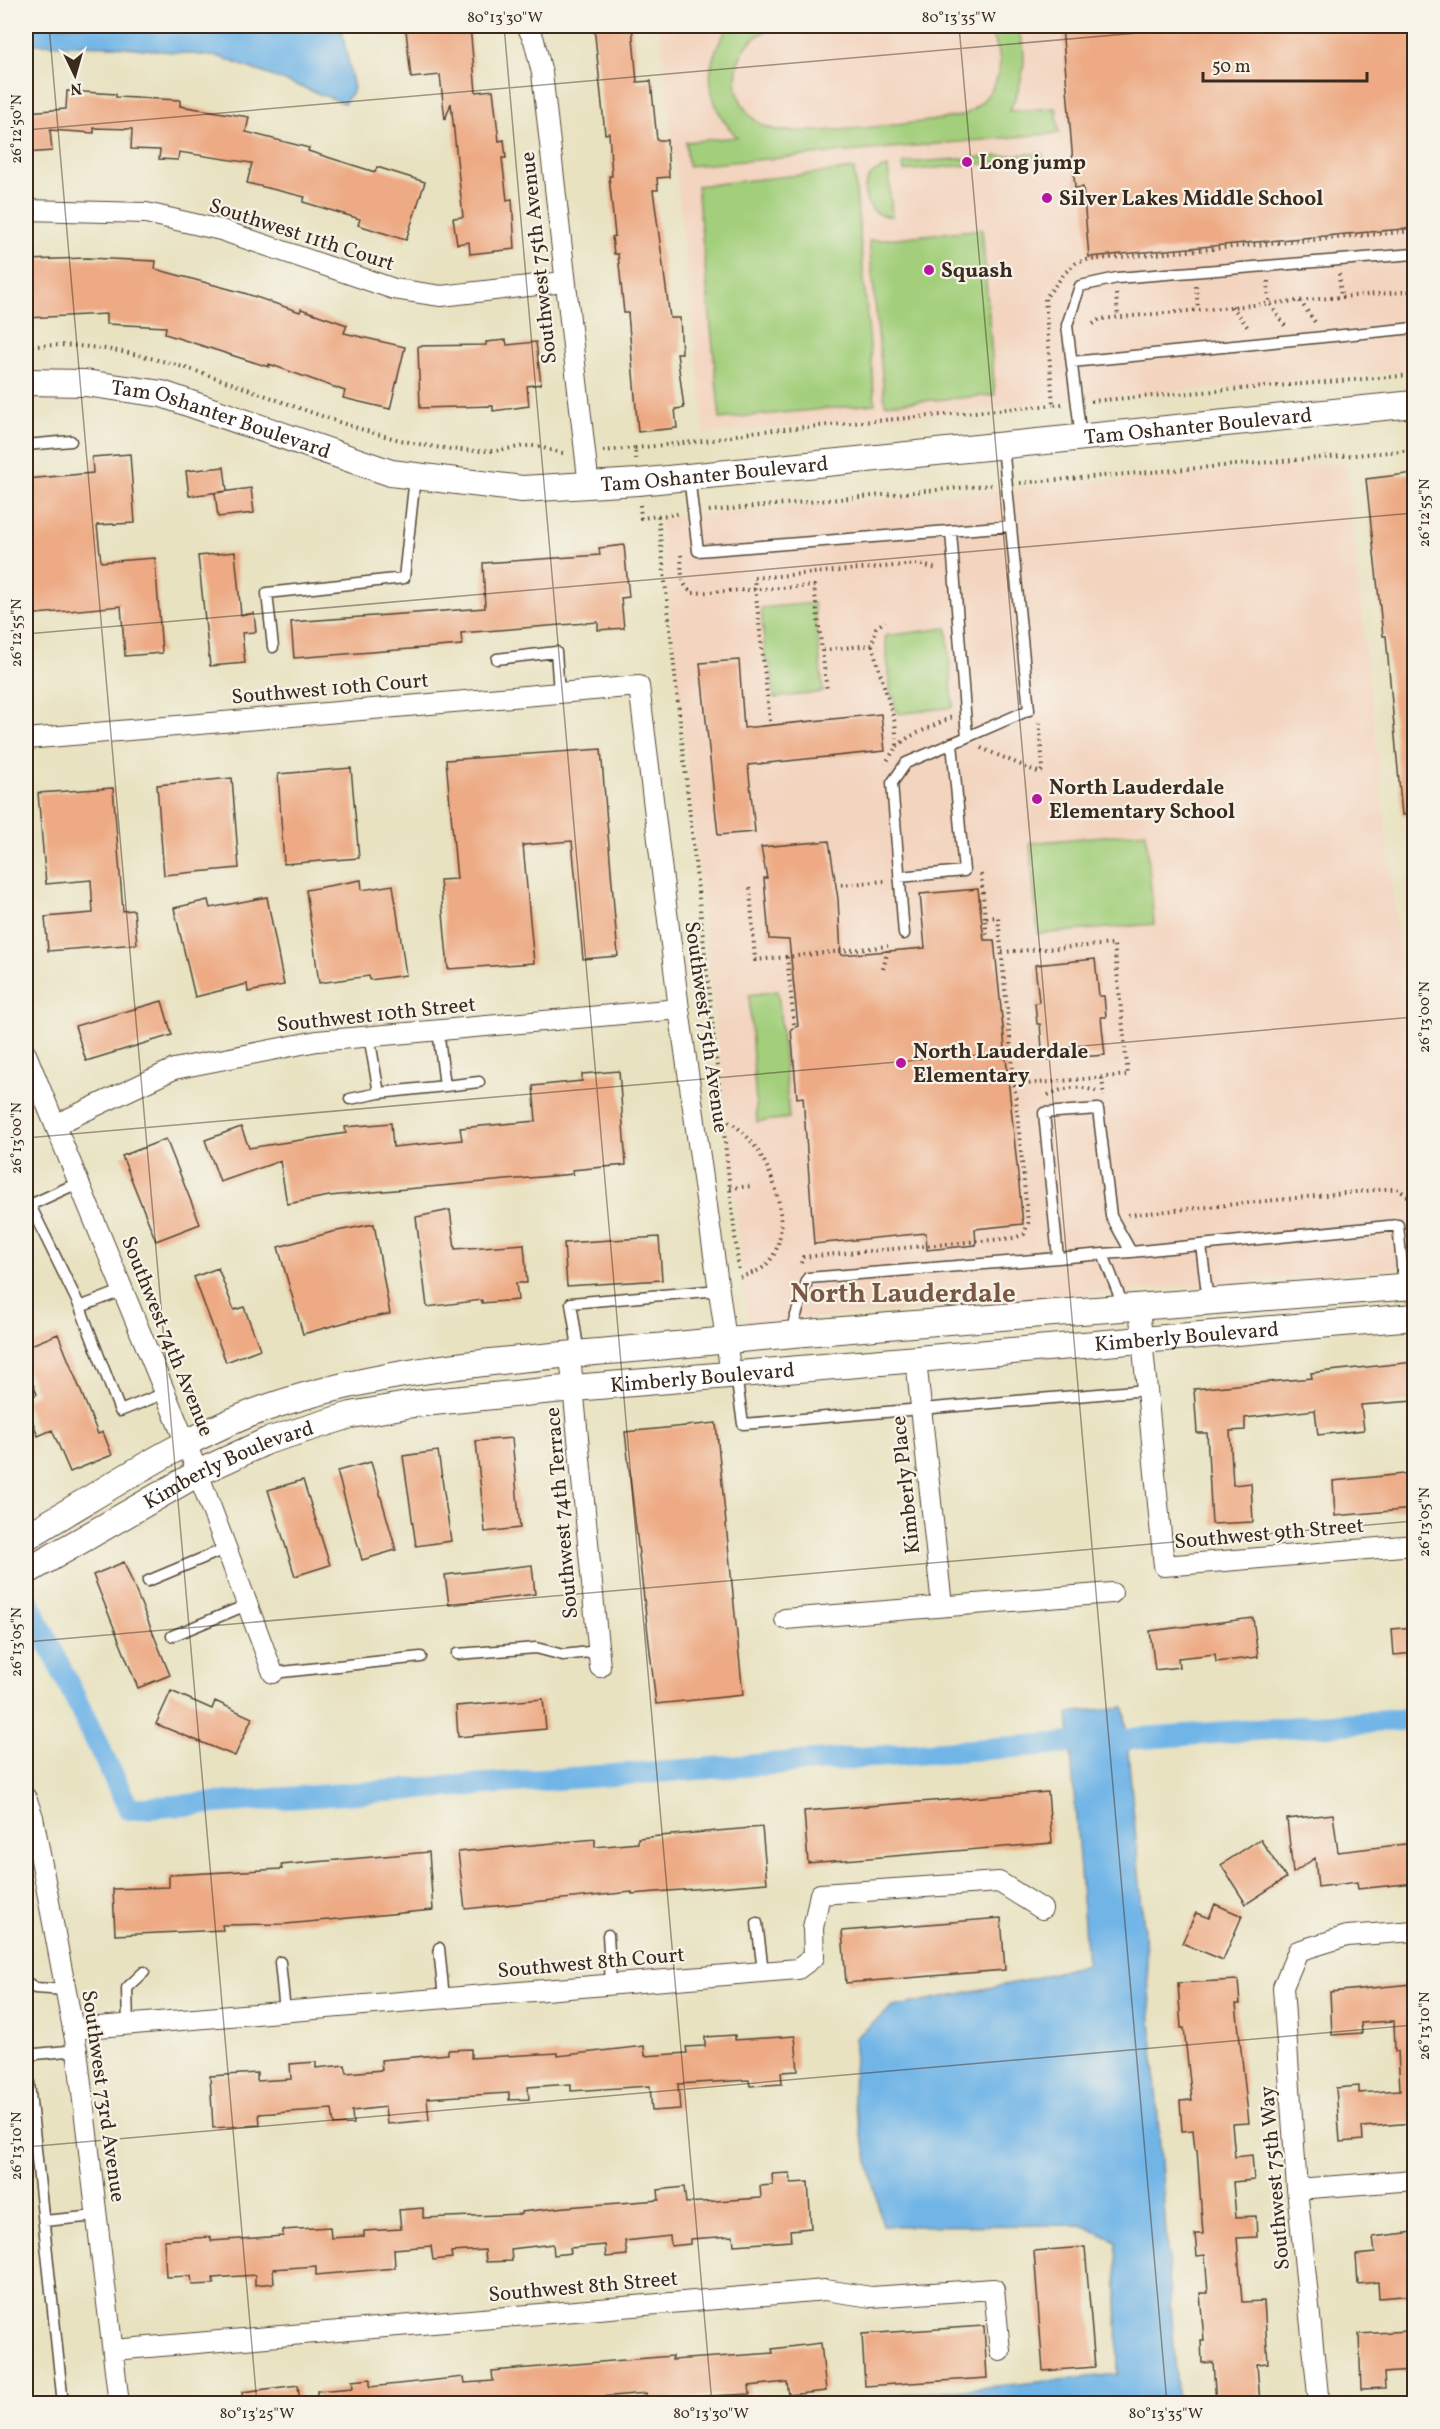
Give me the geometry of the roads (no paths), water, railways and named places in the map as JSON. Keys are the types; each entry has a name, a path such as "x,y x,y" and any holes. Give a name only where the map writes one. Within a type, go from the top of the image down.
{"street":[{"name":"Southwest 75th Avenue","path":"527,26 534,40 542,73 589,487"},
{"name":"Southwest 11th Court","path":"26,210 146,213 221,230 394,289 441,296 564,282"},
{"name":"Tam Oshanter Boulevard","path":"26,382 85,383 162,394 391,473 522,489 589,487 1414,404"},
{"name":"Southwest 75th Avenue","path":"639,686 679,1009 726,1340 734,1375"},
{"name":"Southwest 10th Court","path":"26,739 639,686"},
{"name":"Southwest 10th Street","path":"55,1125 174,1069 317,1041 679,1009"},
{"name":"Southwest 74th Avenue","path":"26,1054 30,1082 55,1125 80,1182 198,1473 273,1672"},
{"name":"Kimberly Boulevard","path":"26,1537 186,1444 263,1409 358,1382 456,1366 726,1340 1409,1286"},
{"path":"1246,1333 1271,1320 1376,1309 1389,1303 1409,1286"},
{"path":"1132,1308 1142,1342 1147,1390"},
{"name":"Kimberly Boulevard","path":"26,1572 198,1473 267,1441 351,1414 413,1404 574,1388 1142,1342 1414,1317"},
{"name":"Southwest 74th Terrace","path":"574,1355 574,1388 599,1659"},
{"name":"Kimberly Place","path":"916,1360 942,1606"},
{"name":"Southwest 9th Street","path":"1147,1390 1164,1566 1414,1545"},
{"path":"785,1619 1112,1593"},
{"name":"Southwest 73rd Avenue","path":"26,1798 33,1817 32,1851 74,2029 119,2403"},
{"name":"Southwest 8th Court","path":"74,2029 798,1969 814,1957 813,1928 820,1894 999,1882 1042,1910"},
{"name":"Southwest 75th Way","path":"1323,2403 1318,2395 1297,2189 1283,1987 1298,1951 1347,1936 1414,1931"},
{"path":"1297,2189 1414,2180"},
{"name":"Southwest 8th Street","path":"113,2350 825,2290 871,2297 994,2289 1000,2351"}],"lane":[{"path":"1081,438 1066,325 1080,286 1118,278 1414,254"},
{"path":"1072,362 1414,328"},
{"path":"26,445 71,441"},
{"path":"904,934 892,783 906,763 1029,710 1003,446"},
{"path":"273,647 267,593 404,578 415,477"},
{"path":"688,477 698,551 1011,526"},
{"path":"951,532 967,737"},
{"path":"497,659 556,652 560,693"},
{"path":"899,877 964,872 951,743"},
{"path":"438,1030 445,1086"},
{"path":"369,1036 379,1093"},
{"path":"350,1099 379,1093 479,1082"},
{"path":"1058,1258 1044,1113 1098,1109 1111,1216 1131,1252"},
{"path":"80,1182 30,1205 80,1307 120,1411 165,1393"},
{"path":"789,1335 808,1278 1131,1252 1398,1225 1409,1286"},
{"path":"1201,1245 1208,1302"},
{"path":"1102,1254 1132,1308"},
{"path":"80,1307 124,1290"},
{"path":"574,1355 572,1303 719,1290"},
{"path":"734,1375 743,1424 1147,1390"},
{"path":"148,1581 227,1548"},
{"path":"172,1636 249,1604"},
{"path":"457,1654 536,1648 563,1655 599,1659"},
{"path":"273,1672 421,1657"},
{"path":"757,1923 763,1971"},
{"path":"608,1935 611,1984"},
{"path":"439,1948 444,1998"},
{"path":"280,1962 285,2012"},
{"path":"128,2025 127,1988 144,1972"},
{"path":"26,1982 36,1988 66,1990"},
{"path":"63,2403 26,2055 77,2050"},
{"path":"44,2222 96,2216"}],"water":[{"path":"27,26 341,26 354,89 344,103 220,57 114,46 29,44"},
{"path":"1124,1707 1147,1963 1178,2403 829,2403 1118,2374 1116,2241 1082,2225 883,2226 853,2097 855,2038 893,2007 1024,1981 1087,1964 1068,1713"}],"waterway":[{"path":"29,1603 129,1809 1414,1719"}],"place":[{"name":"Long jump","path":"967,162"},
{"name":"Silver Lakes Middle School","path":"1047,198"},
{"name":"Squash","path":"929,270"},
{"name":"North Lauderdale Elementary School","path":"1037,799"},
{"name":"North Lauderdale Elementary","path":"901,1063"}],"district":[{"name":"North Lauderdale","path":"903,1293"}]}
